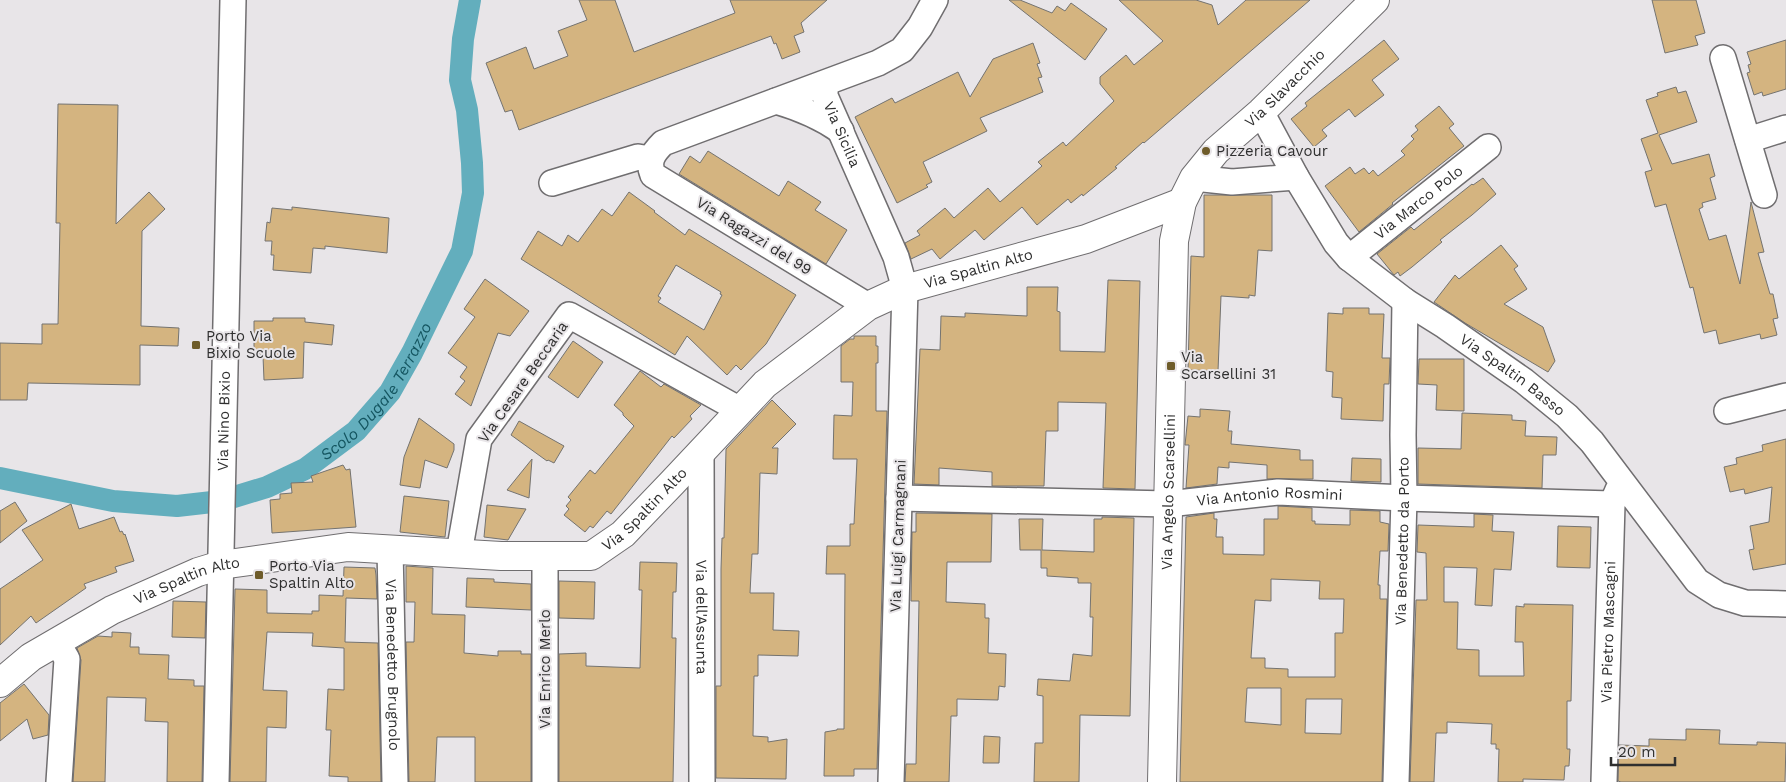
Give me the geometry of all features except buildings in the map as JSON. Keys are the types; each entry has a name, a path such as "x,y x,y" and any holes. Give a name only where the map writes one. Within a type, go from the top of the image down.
{"street":[{"name":"Via Nino Bixio","path":"216,782 234,0"},
{"name":"Via Sicilia","path":"905,289 896,257 826,96 825,84 878,63 902,50 920,27 936,0"},
{"name":"Via Slavacchio","path":"1182,202 1194,178 1216,150 1261,112 1375,0"},
{"path":"1723,58 1764,195"},
{"path":"552,183 638,157 650,159 663,143 825,84"},
{"path":"776,101 801,108 823,118 841,131"},
{"name":"Via Spaltin Basso","path":"1261,112 1296,177 1336,244 1349,258 1406,301 1524,381 1567,416 1592,442 1617,493 1697,581 1719,595 1745,603 1786,604"},
{"path":"1748,140 1786,128"},
{"name":"Via Marco Polo","path":"1349,258 1488,147"},
{"name":"Via Ragazzi del 99","path":"650,159 650,168 654,175 868,306"},
{"path":"1194,178 1232,182 1296,177"},
{"name":"Via Spaltin Alto","path":"0,683 31,657 112,610 198,572 221,565 348,547 500,556 590,556 623,534 764,384 868,306 905,289 1086,238 1182,202"},
{"name":"Via Angelo Scarsellini","path":"1162,782 1174,241 1182,202"},
{"name":"Via Luigi Carmagnani","path":"891,782 905,289"},
{"name":"Via Benedetto da Porto","path":"1396,782 1404,498 1403,435 1406,301"},
{"name":"Via Cesare Beccaria","path":"459,553 479,439 569,315 740,410"},
{"path":"1727,411 1786,396"},
{"name":"Via dell'Assunta","path":"701,452 702,782"},
{"name":"Via Antonio Rosmini","path":"899,498 1168,504 1278,492 1404,498 1617,493"},
{"name":"Via Pietro Mascagni","path":"1604,782 1617,493"},
{"name":"Via Benedetto Brugnolo","path":"390,549 395,782"},
{"name":"Via Enrico Merlo","path":"545,556 545,782"},
{"path":"57,642 67,659 59,782"}],"waterway":[{"name":"Scolo Dugale Terrazzo","path":"0,478 113,501 177,506 221,501 267,487 305,469 356,431 390,392 412,353 462,251 473,193 467,110 460,80 463,39 470,0"}],"place":[{"name":"Pizzeria Cavour","path":"1206,151"},
{"name":"Porto Via Bixio Scuole","path":"196,345"},
{"name":"Via Scarsellini 31","path":"1171,366"},
{"name":"Porto Via Spaltin Alto","path":"259,575"}]}
